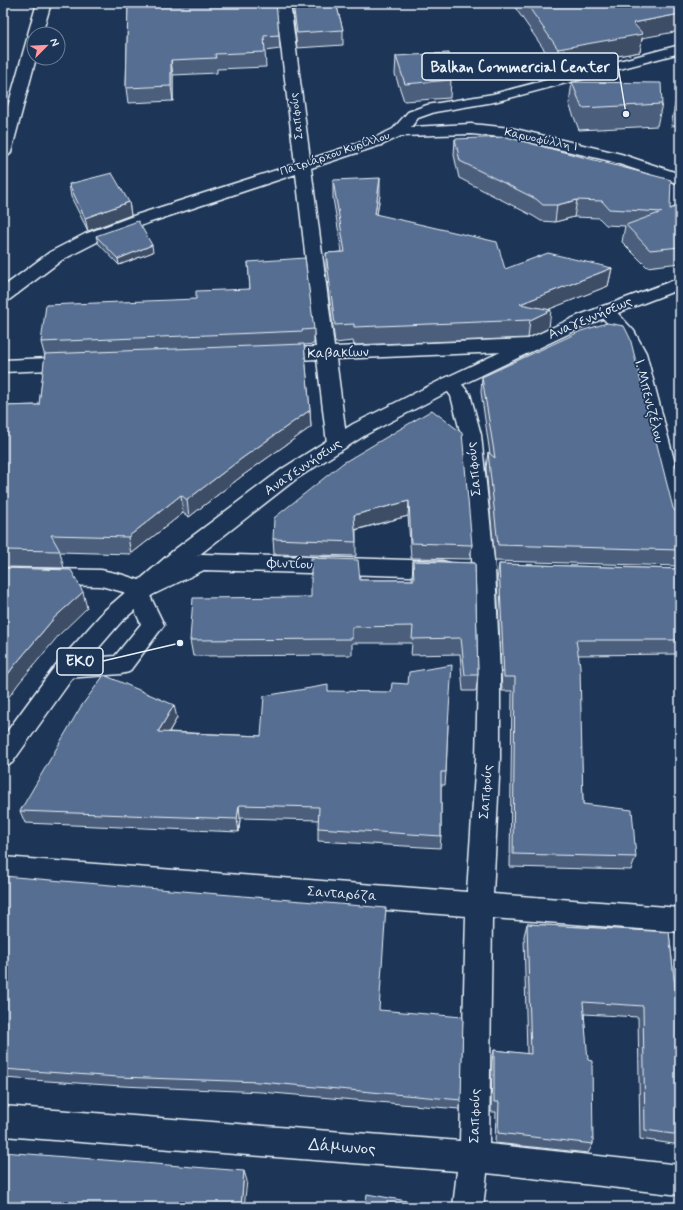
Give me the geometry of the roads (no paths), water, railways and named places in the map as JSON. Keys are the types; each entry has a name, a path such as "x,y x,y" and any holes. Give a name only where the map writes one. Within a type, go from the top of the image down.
{"main road":[{"path":"37,26 44,3"},
{"name":"Σαπφούς","path":"283,3 337,443"},
{"name":"Πατριάρχου Κυρίλλου","path":"3,296 56,256 91,238 136,221 303,164 362,147 398,132 413,116 432,108 494,98 680,49"},
{"path":"3,152 27,66"},
{"name":"Καρυοφύλλη Ι","path":"398,132 471,129 511,133 615,158 680,179"},
{"name":"Αναγεννήσεως","path":"3,756 66,670 113,616 141,591 242,509 289,474 337,443 383,417 450,383 528,345 606,311 680,283"},
{"name":"Ι. Μπενιζέλου","path":"606,311 628,335 637,354 680,523"},
{"name":"Καβακίων","path":"255,356 528,345"},
{"path":"3,366 90,362"},
{"name":"Σαπφούς","path":"450,383 460,394 471,435 478,570 489,675 488,758 478,904 474,1157 468,1207"},
{"name":"Φιντίου","path":"141,591 202,562 478,570"},
{"path":"3,576 101,578 114,580 141,591 153,625 121,665 66,670"},
{"name":"Σανταρόζα","path":"3,869 680,920"},
{"name":"Δάμωνος","path":"3,1121 474,1157 680,1180"}],"place":[{"name":"Balkan Commercial Center","path":"626,114"},
{"name":"EKO","path":"180,643"}]}
